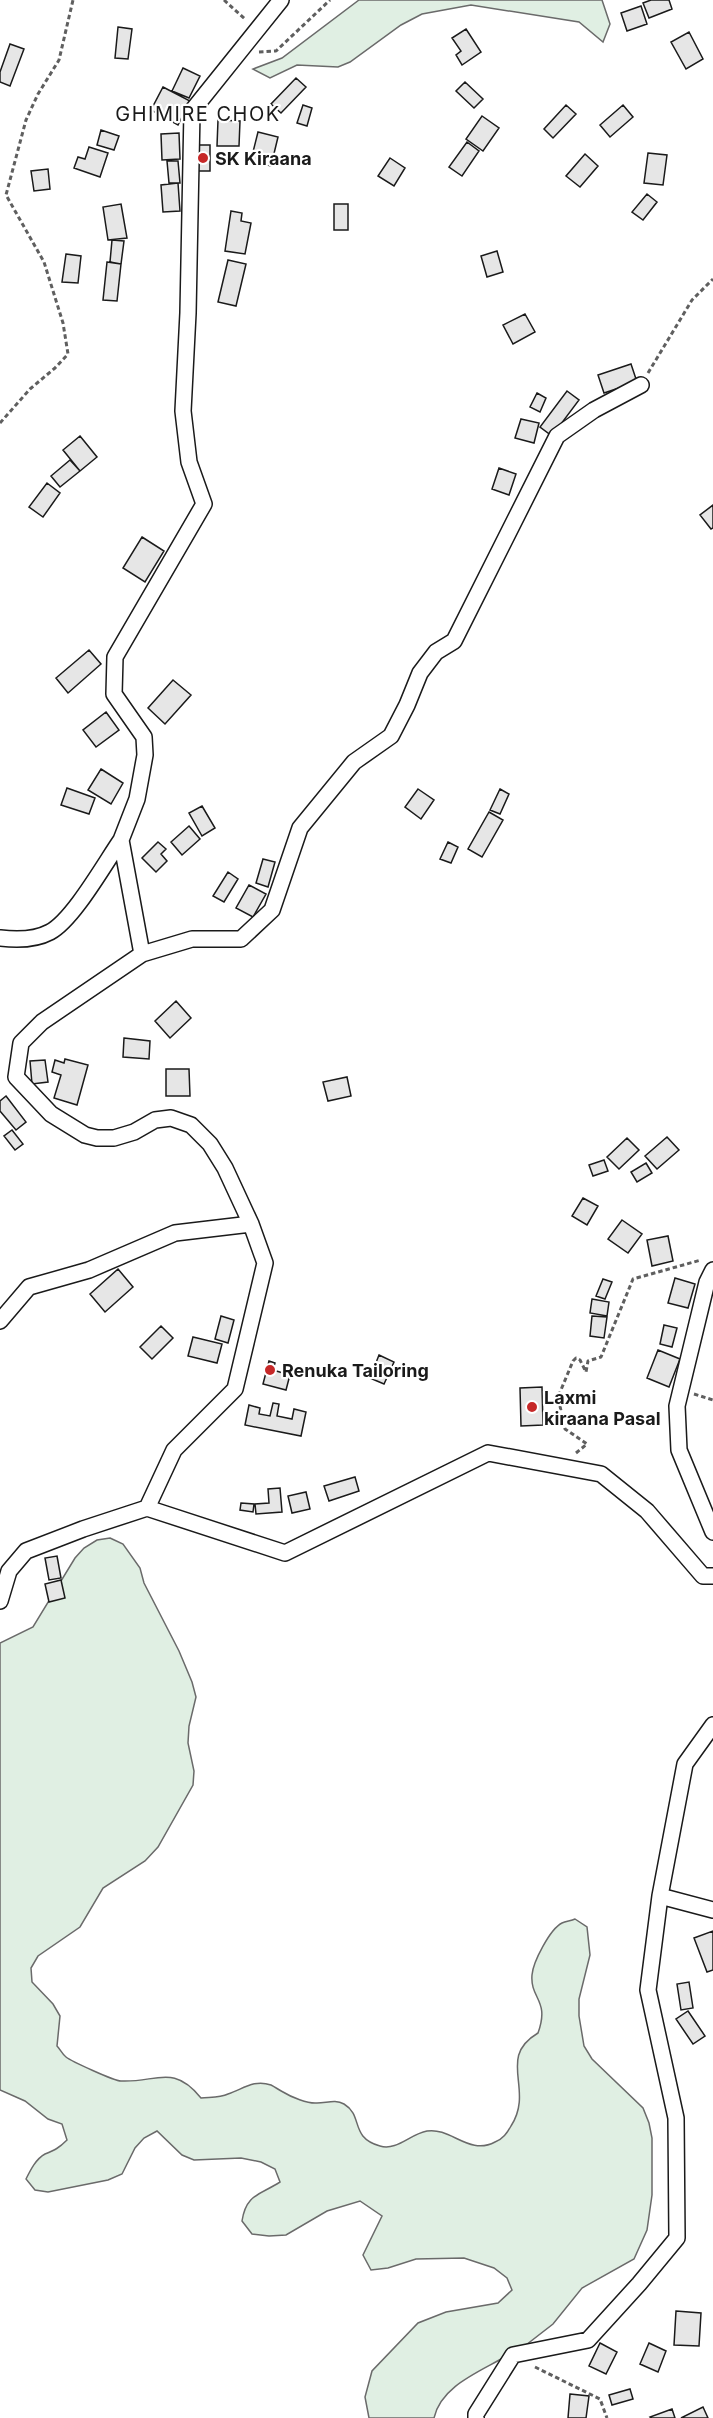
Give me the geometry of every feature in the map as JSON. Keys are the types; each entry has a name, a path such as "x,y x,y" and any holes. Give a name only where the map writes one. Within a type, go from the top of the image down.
{"street":[{"path":"0,938 20,940 51,932 78,904 120,840 136,799 146,755 144,737 114,694 115,657 204,504 189,462 183,411 188,313 192,111 281,0"},
{"path":"147,1508 174,1450 235,1389 266,1263 225,1168 210,1144 191,1125 171,1118 155,1120 134,1132 114,1138 85,1135 51,1114 16,1077 21,1043 42,1022 142,954 192,939 241,939 272,910 300,828 354,762 391,736 420,673 436,652 454,641 557,436 594,410 641,385"},
{"path":"120,840 142,954"},
{"path":"0,1321 29,1287 89,1270 175,1233 251,1224"},
{"path":"709,1265 707,1282 677,1406 679,1450 713,1532"},
{"path":"0,1601 9,1571 26,1551 147,1508 285,1553 488,1453 601,1474 647,1511 710,1579"},
{"path":"476,2418 476,2414 513,2355 588,2340 639,2284 676,2238 676,2118 648,1990 660,1896 685,1764 713,1725"},
{"path":"660,1896 713,1910"}],"path":[{"path":"0,423 68,354 63,322 44,262 6,195 26,120 38,94 59,60 73,0"},
{"path":"224,0 258,31"},
{"path":"240,53 276,51 330,0"},
{"path":"641,385 692,300 713,279"},
{"path":"560,1466 587,1444 565,1429 558,1397 576,1358 580,1360 586,1372 588,1361 601,1357 633,1279 709,1265"},
{"path":"513,2355 600,2399 607,2418"}],"green space":[{"path":"359,0 602,0 610,24 603,42 579,22 471,5 422,14 401,25 350,62 338,67 297,65 270,78 253,69 282,58"},
{"path":"110,1538 123,1544 140,1568 144,1583 179,1651 192,1682 196,1697 189,1726 188,1743 194,1771 193,1785 158,1847 145,1861 103,1888 80,1927 38,1956 31,1968 32,1982 53,2004 60,2016 57,2046 66,2057 121,2081 173,2078 191,2087 201,2098 222,2096 249,2085 265,2083 300,2100 317,2103 334,2101 350,2109 364,2137 380,2146 392,2146 427,2131 444,2133 468,2144 486,2145 504,2136 517,2112 519,2053 526,2043 538,2033 541,2022 541,2006 532,1983 533,1969 539,1954 552,1932 562,1923 575,1919 587,1927 590,1955 579,1999 584,2046 592,2059 643,2108 649,2123 652,2138 652,2195 647,2230 634,2259 582,2288 553,2324 513,2355 508,2355 464,2380 445,2396 434,2418 369,2418 365,2397 372,2371 418,2323 446,2312 498,2303 512,2290 507,2278 494,2268 464,2258 416,2259 388,2268 371,2270 363,2255 382,2216 360,2201 327,2211 286,2235 252,2234 242,2221 244,2212 255,2196 280,2182 275,2169 261,2162 241,2158 194,2160 182,2155 157,2131 144,2138 135,2148 122,2174 108,2180 48,2192 35,2190 26,2179 39,2159 67,2140 62,2124 48,2119 25,2101 0,2090 0,1643 33,1627 75,1558 84,1548 97,1540"}],"building":[{"path":"651,0 669,0 672,9 649,18 643,3"},
{"path":"641,6 647,24 627,31 621,13"},
{"path":"118,27 132,29 128,59 115,58"},
{"path":"466,29 481,52 462,65 456,55 461,51 452,38"},
{"path":"689,32 703,59 686,69 671,42"},
{"path":"10,44 24,49 10,86 0,82 0,72"},
{"path":"183,68 200,76 189,98 172,91"},
{"path":"296,78 306,87 281,113 271,104"},
{"path":"465,82 483,99 474,108 456,91"},
{"path":"163,87 190,101 178,125 151,110"},
{"path":"303,105 312,108 307,126 297,123"},
{"path":"566,105 576,114 553,138 544,129"},
{"path":"623,105 633,117 610,137 600,125"},
{"path":"482,116 499,128 483,151 466,139"},
{"path":"218,120 240,121 239,146 217,146"},
{"path":"101,130 119,136 114,150 97,145"},
{"path":"258,132 278,137 271,166 251,160"},
{"path":"179,133 180,159 162,160 161,134"},
{"path":"467,142 479,151 462,176 449,167"},
{"name":"SK Kiraana","path":"196,145 210,145 210,171 195,171"},
{"path":"89,147 108,153 100,177 74,168 78,157 85,159"},
{"path":"648,153 667,155 663,185 644,183"},
{"path":"585,154 598,166 580,187 566,176"},
{"path":"390,158 405,168 394,186 378,176"},
{"path":"167,161 178,161 180,183 169,183"},
{"path":"48,169 50,189 34,191 31,171"},
{"path":"178,183 180,211 163,212 161,185"},
{"path":"647,194 657,202 643,220 632,212"},
{"path":"121,204 127,238 108,240 103,207"},
{"path":"334,204 348,204 348,230 334,230"},
{"path":"231,211 242,213 241,221 251,223 245,254 225,251"},
{"path":"112,240 124,241 121,264 110,262"},
{"path":"497,251 503,272 487,277 481,256"},
{"path":"66,254 81,256 78,283 62,282"},
{"path":"228,260 246,264 236,306 218,302"},
{"path":"107,262 121,264 117,301 103,300"},
{"path":"525,314 535,332 513,344 503,325"},
{"path":"631,364 637,382 604,393 598,375"},
{"path":"567,391 579,400 552,436 540,427"},
{"path":"537,393 546,398 540,412 530,407"},
{"path":"521,419 539,423 534,443 515,438"},
{"path":"80,436 97,457 80,471 63,450"},
{"path":"70,460 80,471 60,487 51,476"},
{"path":"499,468 516,474 509,495 492,489"},
{"path":"47,483 60,493 43,517 29,507"},
{"path":"713,505 713,528 711,529 700,515"},
{"path":"142,537 164,551 145,582 123,568"},
{"path":"89,650 101,664 68,693 56,678"},
{"path":"173,680 191,695 165,724 148,708"},
{"path":"106,712 119,730 96,747 83,730"},
{"path":"101,769 123,783 111,804 88,790"},
{"path":"67,788 95,798 89,814 61,805"},
{"path":"418,789 434,800 421,819 405,807"},
{"path":"500,789 509,794 500,814 490,810"},
{"path":"202,806 215,828 202,836 189,813"},
{"path":"489,812 503,820 482,857 468,849"},
{"path":"189,826 200,839 182,855 171,842"},
{"path":"158,842 166,849 161,854 167,861 156,872 142,858"},
{"path":"448,842 458,847 451,863 440,859"},
{"path":"263,859 275,862 268,887 256,883"},
{"path":"228,872 238,879 224,902 213,896"},
{"path":"249,885 266,894 253,917 236,908"},
{"path":"176,1001 191,1018 170,1038 155,1021"},
{"path":"124,1038 150,1041 149,1059 123,1057"},
{"path":"65,1059 88,1065 77,1105 54,1098 61,1075 52,1072 55,1060 64,1063"},
{"path":"45,1060 48,1082 32,1084 30,1061"},
{"path":"166,1069 189,1069 190,1096 166,1096"},
{"path":"347,1077 351,1096 328,1101 323,1082"},
{"path":"6,1096 26,1122 16,1130 0,1111 0,1101"},
{"path":"12,1130 23,1144 15,1150 4,1136"},
{"path":"667,1137 679,1150 657,1169 645,1156"},
{"path":"627,1138 639,1150 619,1169 607,1157"},
{"path":"604,1160 608,1171 593,1176 589,1165"},
{"path":"646,1163 652,1173 637,1182 631,1172"},
{"path":"583,1198 598,1206 587,1225 572,1216"},
{"path":"622,1220 642,1234 628,1253 608,1239"},
{"path":"668,1236 673,1261 652,1266 647,1240"},
{"path":"118,1269 133,1287 105,1312 90,1294"},
{"path":"675,1278 695,1284 688,1308 668,1303"},
{"path":"603,1279 612,1282 605,1299 596,1296"},
{"path":"592,1299 609,1302 607,1316 590,1313"},
{"path":"221,1316 234,1320 228,1343 215,1339"},
{"path":"592,1316 607,1317 604,1338 590,1336"},
{"path":"664,1325 677,1328 672,1347 660,1344"},
{"path":"161,1326 173,1338 152,1359 140,1347"},
{"path":"193,1337 222,1344 217,1363 188,1356"},
{"path":"658,1350 680,1359 669,1387 647,1378"},
{"path":"379,1355 394,1362 384,1384 370,1378"},
{"path":"269,1361 275,1363 273,1370 283,1373 285,1365 292,1367 286,1390 263,1384"},
{"name":"Laxmi kiraana Pasal","path":"542,1387 543,1425 521,1426 520,1388"},
{"path":"273,1403 279,1404 277,1416 292,1419 294,1409 306,1412 301,1436 245,1425 249,1405 260,1408 259,1414 270,1416"},
{"path":"355,1477 359,1491 329,1501 324,1486"},
{"path":"280,1488 282,1512 256,1514 255,1504 269,1503 268,1489"},
{"path":"306,1492 310,1509 292,1513 288,1496"},
{"path":"241,1503 254,1504 253,1512 240,1510"},
{"path":"57,1556 61,1578 49,1580 45,1558"},
{"path":"61,1580 65,1598 49,1602 45,1584"},
{"path":"713,1931 713,1970 707,1972 694,1938"},
{"path":"689,1982 693,2008 681,2010 677,1984"},
{"path":"688,2011 705,2036 693,2044 676,2019"},
{"path":"676,2311 701,2313 699,2346 674,2345"},
{"path":"600,2343 617,2352 606,2374 589,2366"},
{"path":"649,2343 666,2351 658,2372 640,2364"},
{"path":"630,2389 633,2399 612,2405 609,2395"},
{"path":"570,2394 589,2396 586,2418 568,2418"},
{"path":"703,2407 708,2418 681,2418"},
{"path":"672,2409 675,2418 650,2417"}],"place":[{"name":"SK Kiraana","path":"203,158"},
{"name":"Renuka Tailoring","path":"270,1370"},
{"name":"Laxmi kiraana Pasal","path":"532,1407"}],"district":[{"name":"GHIMIRE CHOK","path":"198,114"}]}
